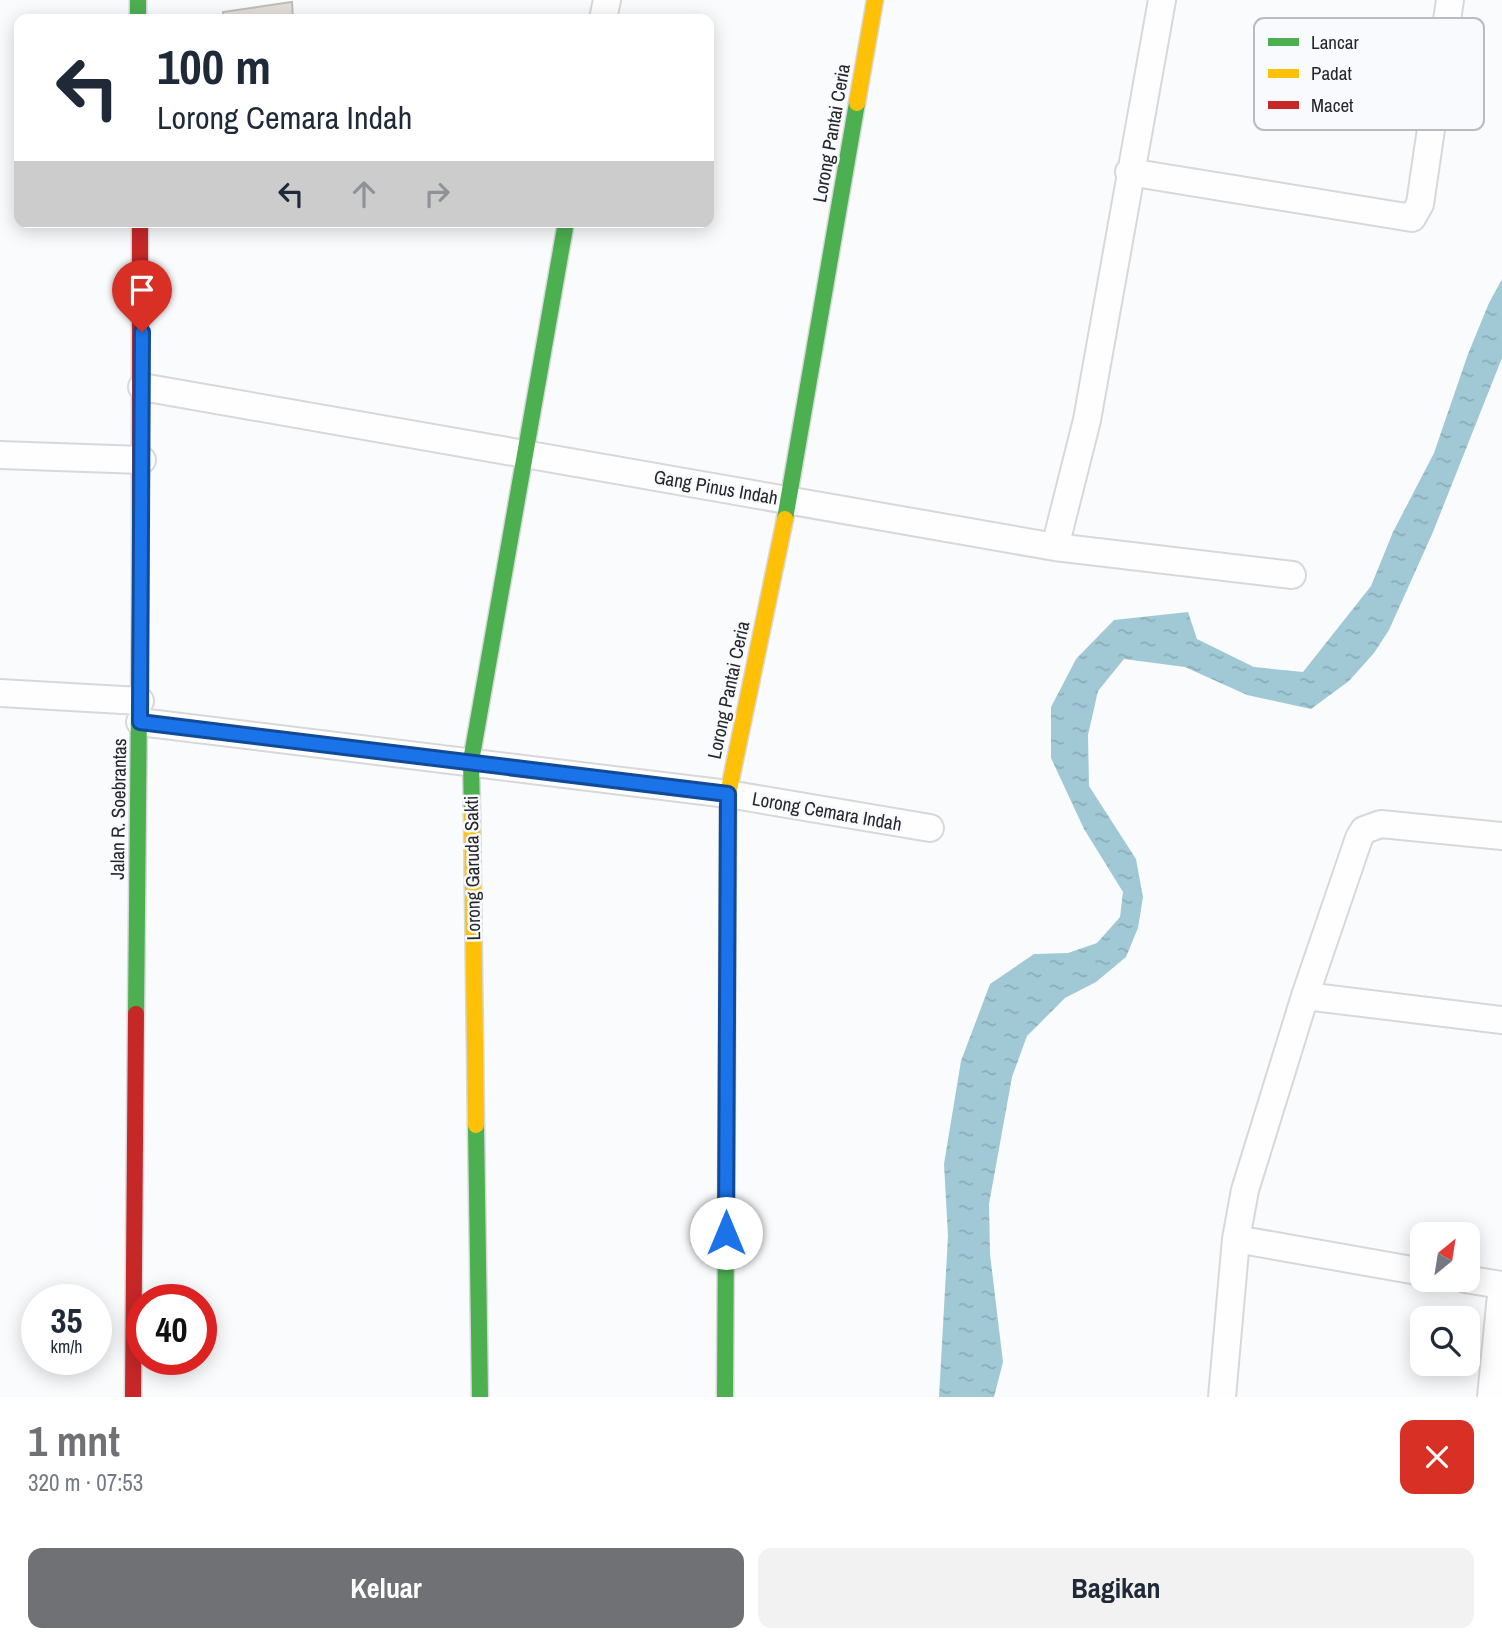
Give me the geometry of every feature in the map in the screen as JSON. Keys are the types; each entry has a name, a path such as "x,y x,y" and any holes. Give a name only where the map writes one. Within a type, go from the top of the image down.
{"street":[{"name":"Lorong Pantai Ceria","path":"725,1397 728,794 789,500 875,0"},
{"path":"1055,547 1087,420 1129,172 1162,0"},
{"path":"1447,18 1450,0"},
{"path":"1129,172 1412,218 1420,204 1431,130"},
{"name":"Jalan R. Soebrantas","path":"133,1397 142,460 140,228"},
{"name":"Lorong Garuda Sakti","path":"480,1397 471,761 523,452 565,228"},
{"name":"Gang Pinus Indah","path":"142,387 1055,547 1292,575"},
{"path":"0,455 142,460"},
{"name":"Lorong Cemara Indah","path":"0,693 471,761 728,794 930,828"},
{"path":"1222,1397 1236,1240 1245,1190 1306,996 1364,830 1381,824 1502,836"},
{"path":"1306,996 1502,1020"},
{"path":"1236,1240 1410,1270"},
{"path":"1480,1282 1501,1285 1491,1397"}],"water":[{"path":"1502,279 1502,358 1433,532 1389,630 1374,653 1349,681 1311,709 1247,695 1185,667 1124,659 1098,691 1088,735 1089,786 1136,859 1143,897 1138,928 1126,957 1096,982 1065,998 1027,1036 1012,1077 989,1204 990,1254 1003,1362 994,1397 939,1397 948,1236 944,1164 961,1061 990,984 1034,954 1068,953 1097,943 1120,917 1123,892 1084,829 1051,758 1051,707 1076,659 1114,620 1188,612 1197,639 1254,667 1303,672 1371,586 1393,532 1434,453 1468,354"}],"building":[{"path":"292,2 293,14 223,14"}],"traffic: fast":[{"path":"138,0 138,14"},
{"path":"785,519 857,103"},
{"path":"472,815 471,761 565,228"},
{"path":"136,1014 140,599"},
{"path":"725,1397 727,1047"},
{"path":"476,1125 480,1397"}],"traffic: slow":[{"path":"857,103 875,0"},
{"path":"727,1047 728,794 785,519"},
{"path":"472,815 476,1125"}],"traffic: jam":[{"path":"140,228 140,599"},
{"path":"133,1397 136,1014"}],"route":[{"path":"142,332 140,722 728,794 726,1233"}]}
